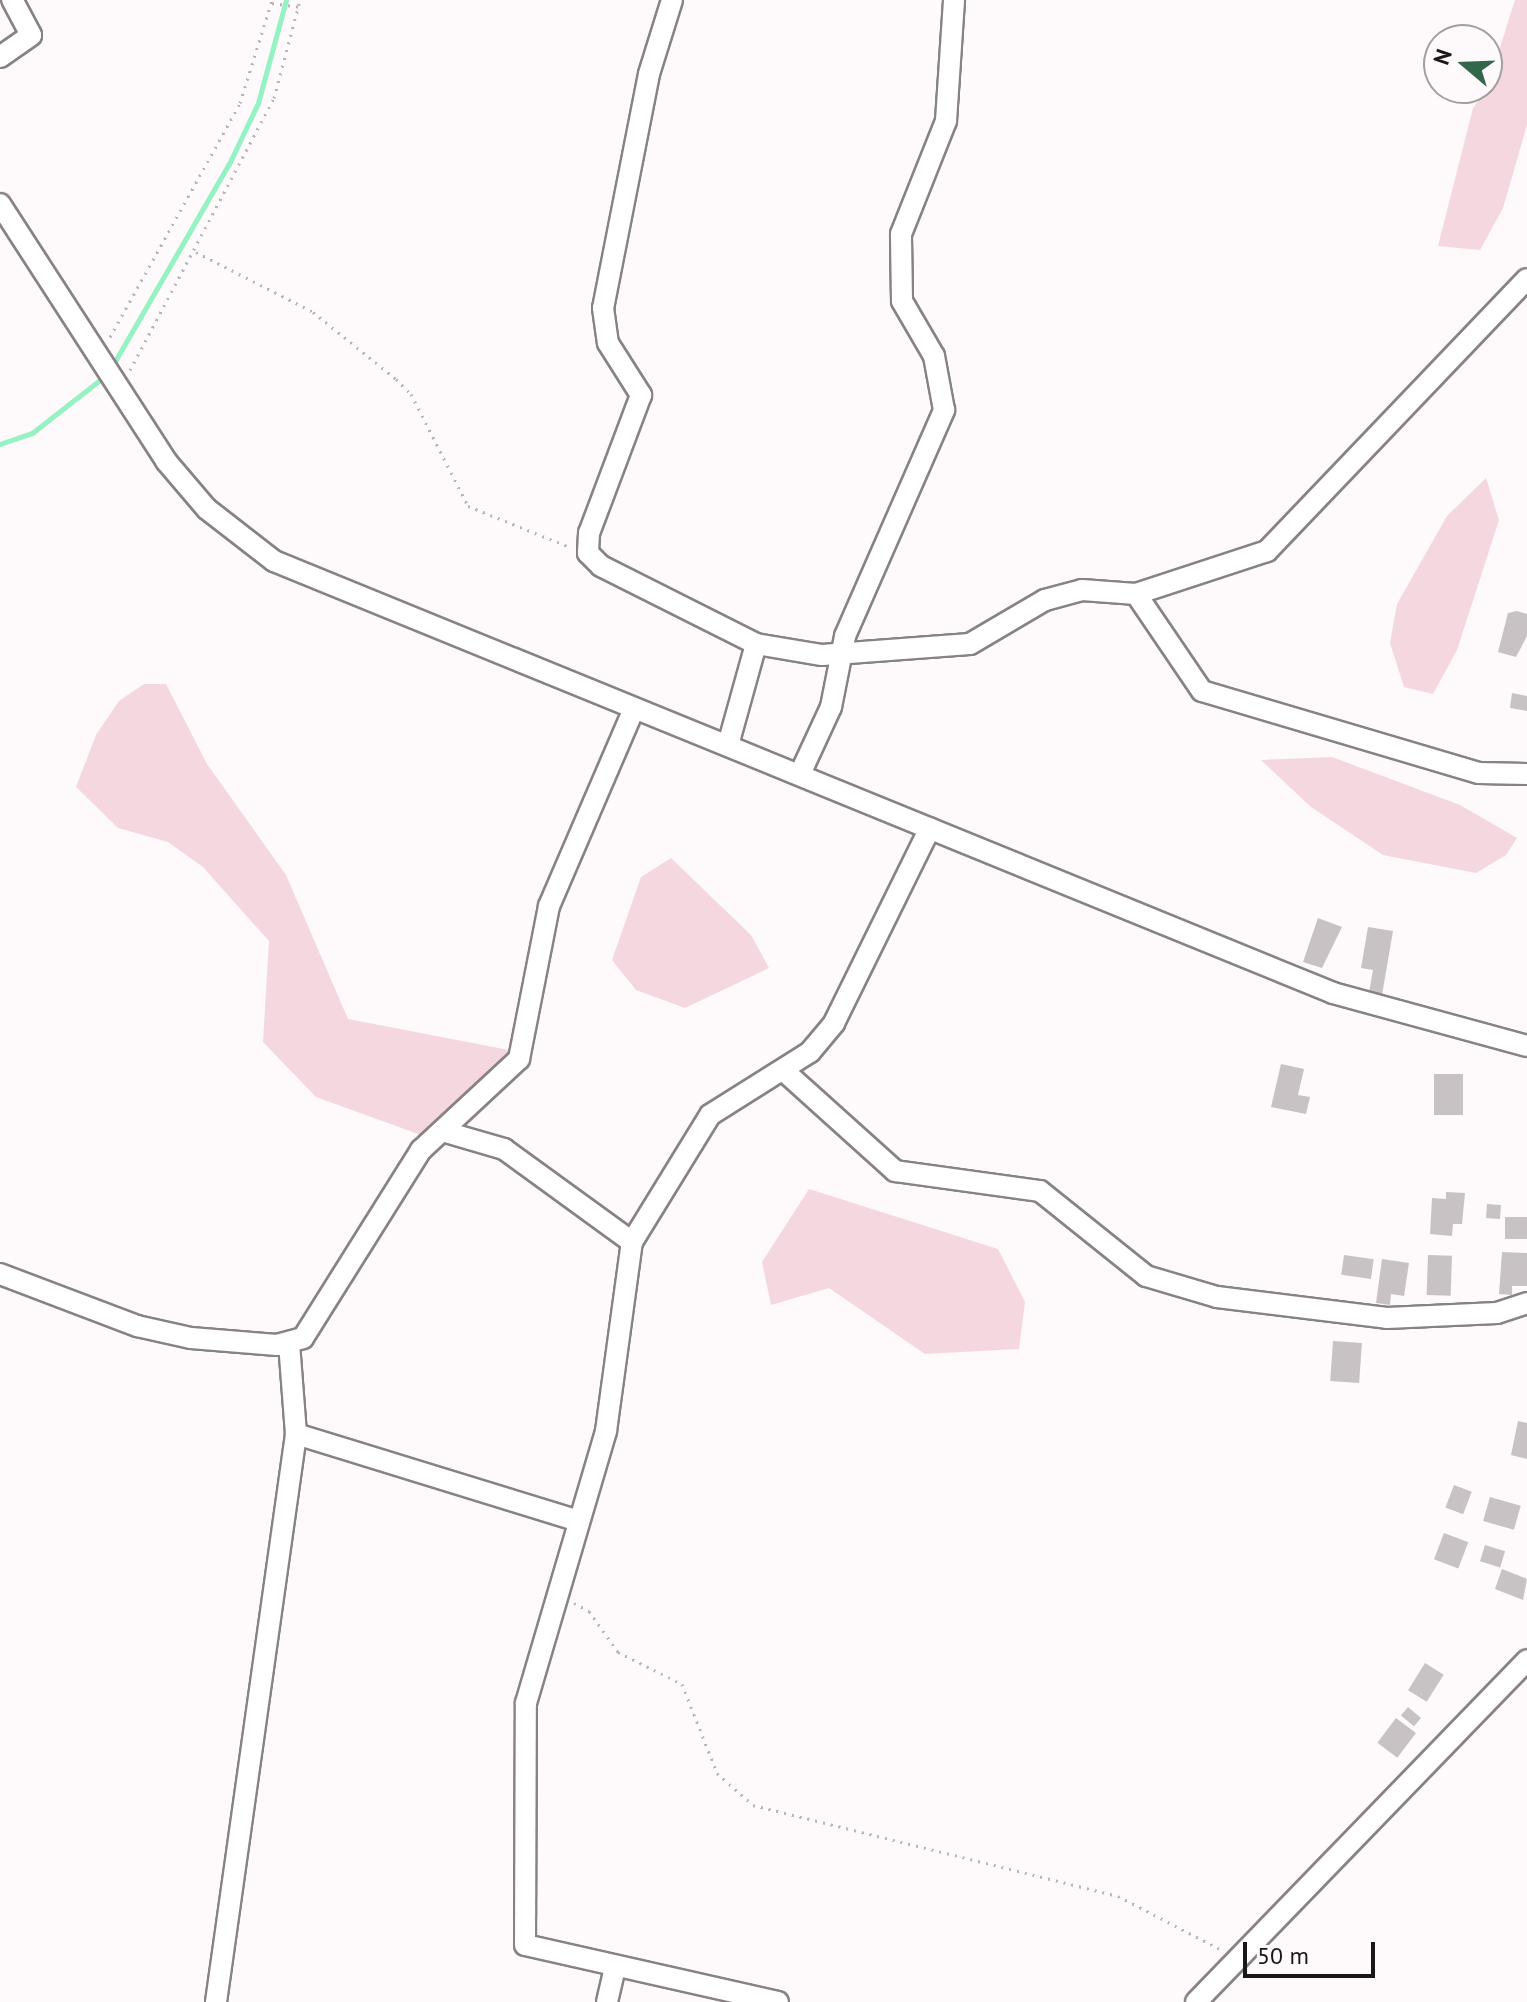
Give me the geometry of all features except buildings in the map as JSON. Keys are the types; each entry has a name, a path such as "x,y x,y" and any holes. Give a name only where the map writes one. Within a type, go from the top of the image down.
{"street":[{"path":"0,57 31,35 12,0"},
{"path":"672,0 649,74 603,308 608,343 641,395 588,553 639,589 756,644 842,654 970,644 1045,600 1082,590 1136,594 1267,551 1527,279"},
{"path":"800,774 831,707 842,654 888,528 944,410 934,356 902,301 901,234 946,121 954,0"},
{"path":"0,204 98,357 187,487 274,561 1333,993 1527,1046"},
{"path":"1136,594 1202,691 1479,773 1527,774"},
{"path":"728,745 756,644"},
{"path":"0,1274 137,1326 289,1344 314,1326 421,1150 519,1059 549,906 634,709"},
{"path":"778,2002 525,1945 521,1937 526,1703 558,1601 576,1520 606,1431 632,1242 710,1115 810,1052 853,996 930,828"},
{"path":"783,1070 895,1171 1040,1191 1146,1276 1217,1297 1387,1318 1497,1313 1527,1303"},
{"path":"442,1131 504,1149 632,1242"},
{"path":"216,2002 296,1434 289,1344"},
{"path":"296,1434 576,1520"},
{"path":"1196,2002 1240,1960 1527,1660"},
{"path":"607,2002 615,1967"}],"path":[{"path":"120,387 196,252 274,98 300,0"},
{"path":"98,357 240,103 272,2 299,7"},
{"path":"196,252 313,312 396,379 411,394 468,506 588,553"},
{"path":"558,1601 589,1611 618,1652 682,1684 717,1773 753,1805 1118,1896 1240,1960"}],"shaded area":[{"path":"1515,0 1527,0 1527,125 1503,208 1480,250 1438,246 1473,108 1476,104 1503,104 1503,38"},
{"path":"1486,478 1499,520 1457,650 1433,694 1404,687 1390,643 1397,604 1447,516"},
{"path":"144,684 166,684 207,764 286,875 348,1019 514,1051 421,1135 316,1097 263,1042 269,941 203,867 168,842 118,828 76,787 96,735 119,701"},
{"path":"1332,757 1460,805 1517,838 1506,855 1476,873 1383,855 1311,807 1261,760"},
{"path":"671,858 751,935 769,968 685,1008 636,990 612,960 641,877"},
{"path":"809,1189 998,1249 1025,1302 1019,1349 925,1354 829,1288 771,1305 762,1262"}],"waterway":[{"path":"111,368 229,164 258,103 286,0"},
{"path":"0,444 32,433 105,376"}]}
